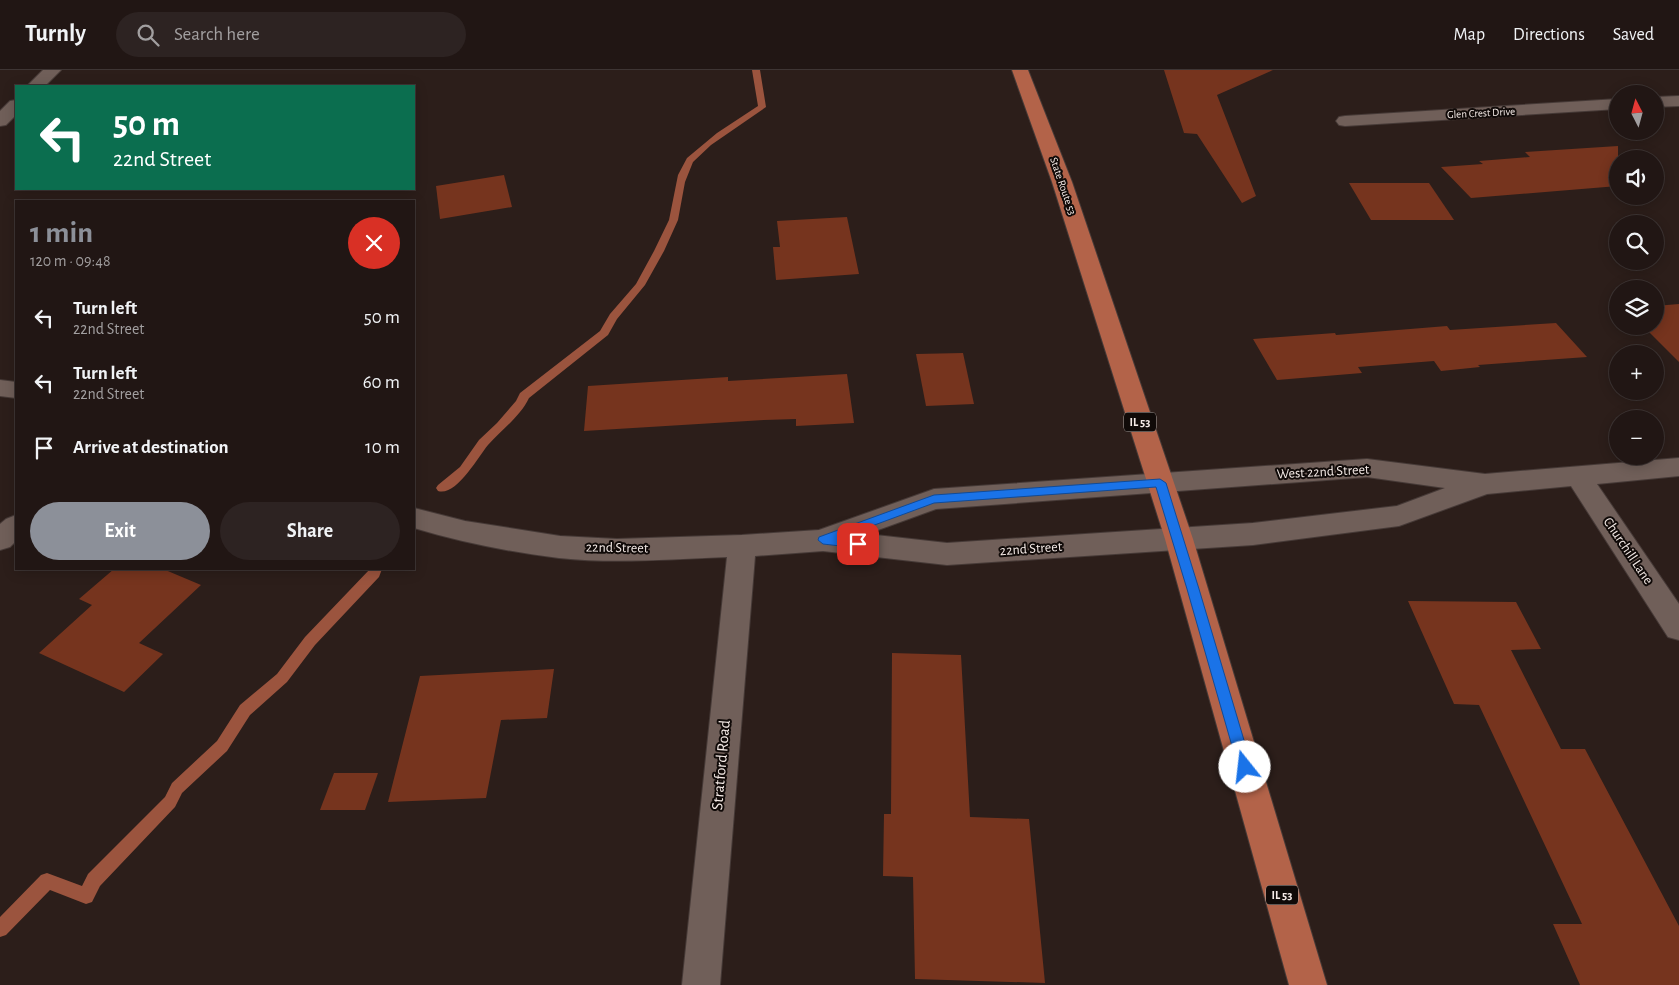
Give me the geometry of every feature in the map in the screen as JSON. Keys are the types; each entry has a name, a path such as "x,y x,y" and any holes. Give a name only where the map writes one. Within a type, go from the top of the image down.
{"main road":[{"name":"State Route 53","path":"1020,70 1062,182 1160,483"},
{"name":"IL 53","path":"1160,483 1308,985"}],"street":[{"path":"36,85 53,70"},
{"path":"1664,102 1679,101"},
{"name":"Glen Crest Drive","path":"1345,121 1609,105"},
{"path":"0,121 15,106"},
{"path":"0,388 15,390"},
{"name":"West 22nd Street","path":"1160,483 1367,468 1485,484 1679,467"},
{"name":"Churchill Lane","path":"1578,475 1679,628"},
{"name":"22nd Street","path":"823,540 934,499 1160,483"},
{"name":"West 22nd Street","path":"1178,540 1253,534 1399,516 1485,484"},
{"name":"22nd Street","path":"415,518 465,532 560,547 617,550 742,546 823,540 947,554 1178,540"},
{"path":"0,539 15,527"},
{"name":"Stratford Road","path":"701,985 742,546"}],"building":[{"path":"1164,70 1273,70 1217,95 1256,196 1242,203 1197,134 1184,133"},
{"path":"1618,146 1618,150 1609,150 1609,187 1471,198 1441,167 1483,164 1479,161 1530,157 1525,152"},
{"path":"504,175 512,207 440,219 436,186"},
{"path":"1349,183 1429,183 1454,220 1371,220"},
{"path":"847,217 859,274 776,280 773,247 780,247 777,221"},
{"path":"1679,304 1679,362 1652,335 1664,335 1664,305"},
{"path":"1556,323 1587,357 1478,365 1480,367 1441,371 1434,361 1358,367 1362,373 1277,380 1253,339 1335,333 1336,335 1447,326 1450,330"},
{"path":"963,353 974,404 926,406 916,354"},
{"path":"847,374 854,423 796,426 796,419 584,431 588,386 728,377 728,381"},
{"path":"113,570 165,570 201,585 139,643 163,654 124,692 39,653 92,605 79,599"},
{"path":"1408,601 1516,602 1541,649 1511,650 1561,749 1585,749 1679,926 1679,985 1580,985 1553,924 1582,924 1479,705 1454,704"},
{"path":"892,653 961,655 970,817 1029,819 1045,983 915,979 913,877 883,876 884,814 891,814"},
{"path":"554,669 547,718 501,720 486,798 388,802 420,676"},
{"path":"334,773 378,773 365,810 320,810"}],"waterway":[{"path":"442,488 464,470 483,443 501,426 521,403 524,396 604,333 614,316 636,291 649,270 674,220 682,175 690,160 708,143 762,107 756,70"},
{"path":"0,929 47,881 86,896 94,880 170,802 177,788 222,746 245,710 282,678 310,641 376,570"}],"route":[{"path":"858,544 823,540 934,499 1160,483 1245,767"}]}
